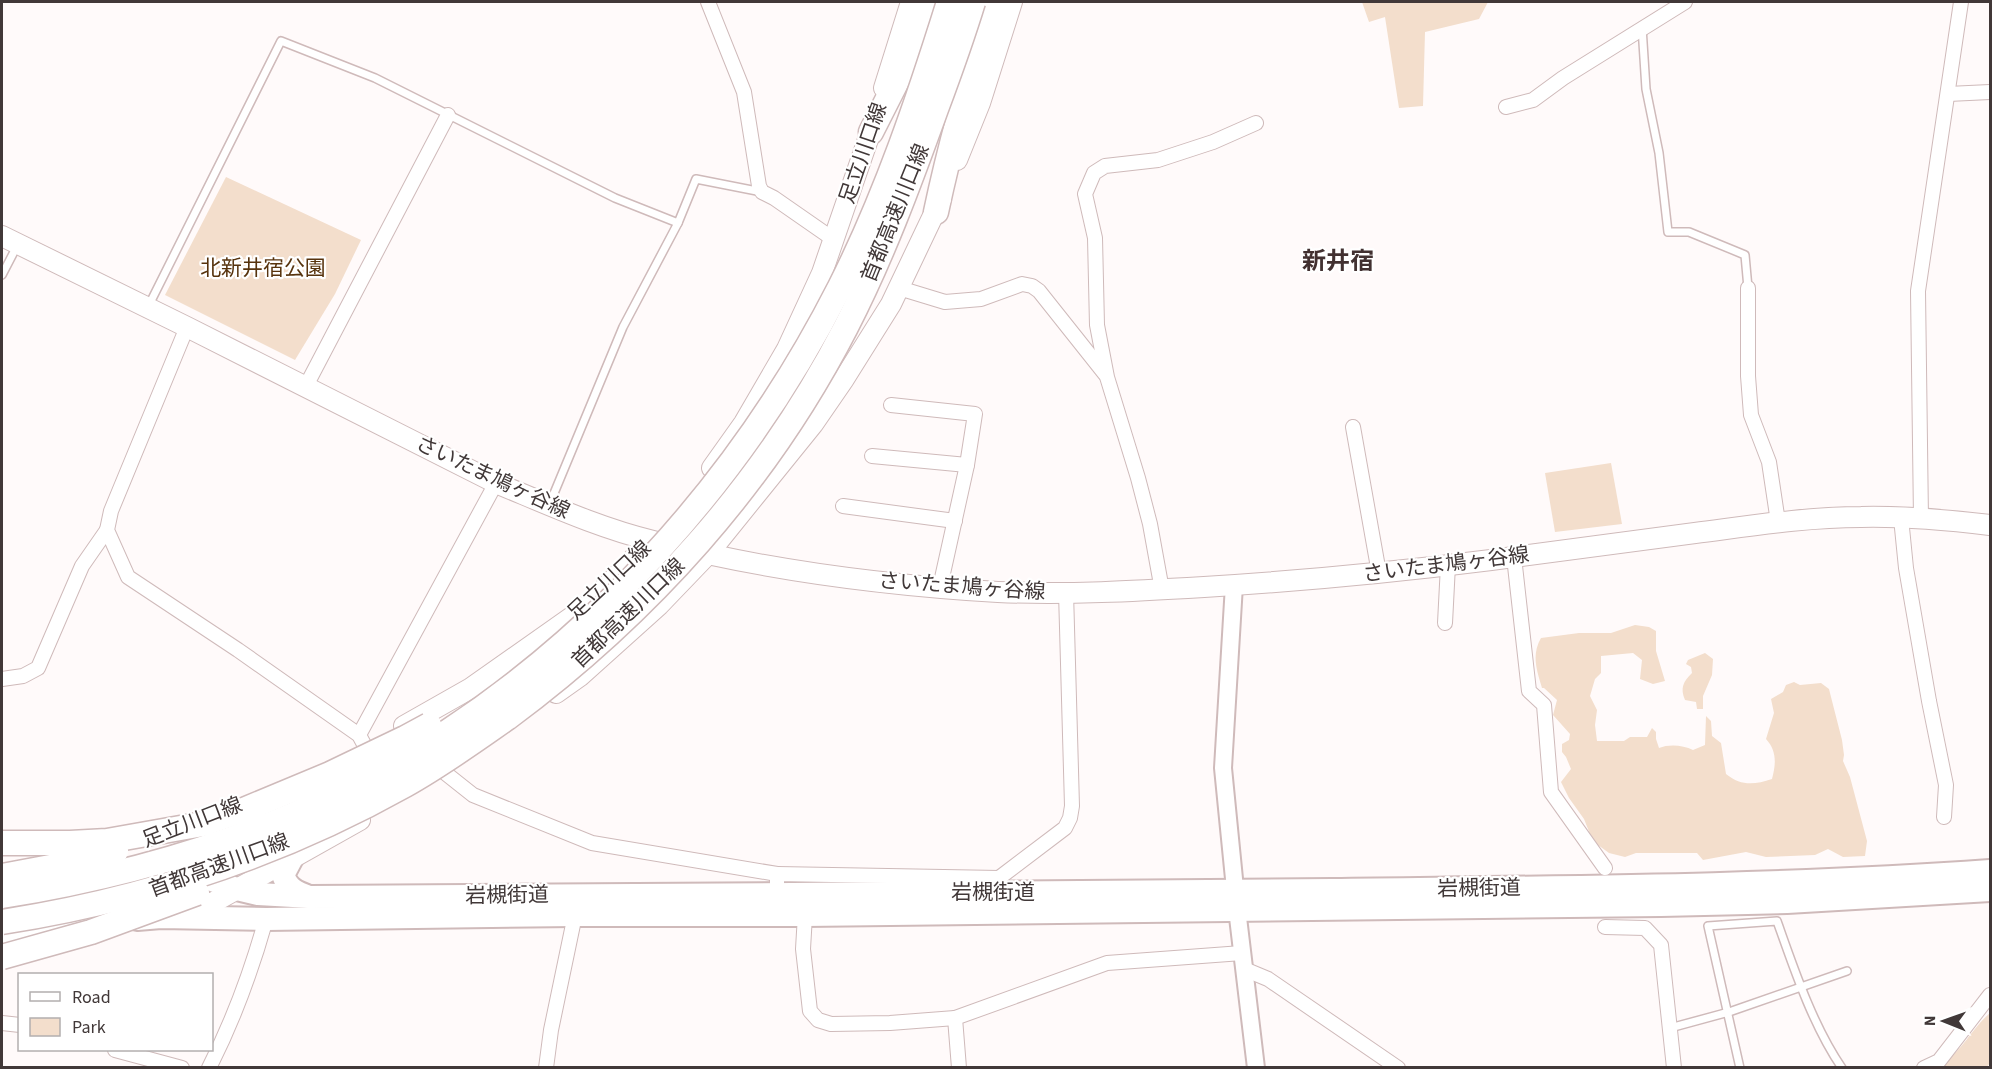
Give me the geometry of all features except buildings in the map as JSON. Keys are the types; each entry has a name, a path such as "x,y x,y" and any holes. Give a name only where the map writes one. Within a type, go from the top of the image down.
{"highway":[{"path":"871,132 908,61 931,2"},
{"name":"首都高速川口線","path":"2,896 92,880 184,854 239,837 323,801 400,760 470,717 533,669 611,600 676,532 710,490 753,433 800,358 839,288 872,216 900,147 949,2"},
{"name":"首都高速川口線","path":"2,922 88,906 169,886 279,845 336,820 406,785 498,724 543,691 597,646 679,567 711,530 783,432 816,380 881,255 919,158 973,2"},
{"path":"936,212 949,151 993,2"},
{"path":"2,876 72,863 143,844 246,809 330,774 405,738 466,704 611,600"},
{"path":"2,957 91,932 225,883 339,826 406,785"},
{"path":"2,843 106,841 203,824"},
{"path":"292,858 284,875 286,884 294,891 311,897"},
{"name":"岩槻街道","path":"2,886 121,865 163,865 258,894 311,897 777,884 999,885 1236,900 1764,903 1990,890"},
{"name":"岩槻街道","path":"2,937 48,928 161,917 266,919 805,915 1811,882 1990,871"}],"main road":[{"name":"足立川口線","path":"25,882 86,863 246,801 471,688 586,607 698,489 744,423 787,349 822,273 871,132 911,2"},
{"path":"161,917 194,909 237,889 444,772 580,676 659,604 708,554 813,424 856,361 899,288 936,212 980,103 1012,2"},
{"name":"さいたま鳩ヶ谷線","path":"10,240 496,483 549,505 613,530 651,541 775,567 856,579 1001,592 1162,590 1380,573 1778,522 1861,517 1990,525"}],"street":[{"path":"708,2 744,92 759,186 762,192 833,238"},
{"path":"1506,107 1533,100 1642,27 1667,6 1685,2"},
{"path":"1921,519 1918,291 1961,2"},
{"path":"1948,93 1990,92"},
{"path":"306,386 448,115"},
{"path":"1162,590 1150,524 1107,377 1097,326 1095,238 1085,194 1094,172 1105,166 1158,160 1213,142 1256,123"},
{"path":"899,288 945,302 981,299 1022,284 1032,286 1039,291 1107,377"},
{"path":"1749,288 1748,376 1751,415 1769,462 1778,522"},
{"path":"2,679 23,676 38,668 82,566 107,530 111,511 187,327"},
{"path":"891,405 975,414 967,465 940,587"},
{"path":"1353,427 1380,573"},
{"path":"872,456 967,465"},
{"path":"107,530 128,577 362,742 496,483"},
{"path":"843,506 955,521"},
{"path":"1901,518 1906,568 1946,785 1944,817"},
{"path":"1514,557 1529,691 1544,705 1551,792 1605,868"},
{"path":"1445,623 1448,565"},
{"path":"1234,585 1223,768 1256,1068"},
{"path":"999,885 1065,828 1070,819 1072,807 1066,592"},
{"path":"444,772 473,795 592,843 777,884"},
{"path":"546,1068 551,1030 575,915"},
{"path":"805,915 803,949 810,1011 818,1020 831,1024 890,1023 955,1018 1107,963 1243,961 1398,1068"},
{"path":"209,1068 253,962 266,919"},
{"path":"1605,927 1645,928 1661,945 1674,1068"},
{"path":"1924,1068 1939,1060 1990,995"},
{"path":"955,1018 959,1068"},
{"path":"2,1023 18,1025"},
{"path":"119,1051 182,1068"}],"lane":[{"path":"1642,27 1646,89 1659,153 1668,232 1689,232 1745,255 1749,288"},
{"path":"147,308 281,41 375,78 615,198 678,223"},
{"path":"549,505 623,327 678,223 696,179 762,192"},
{"path":"2,274 10,240"},
{"path":"1740,1068 1708,926 1777,921 1801,987 1842,1068"},
{"path":"1671,1028 1729,1012 1847,970"}],"green space":[{"path":"1362,2 1488,2 1479,19 1425,32 1423,106 1399,108 1385,17 1369,22"},
{"name":"北新井宿公園","path":"226,177 361,240 335,294 295,360 165,295"},
{"path":"1611,463 1622,524 1555,532 1545,473"},
{"path":"1635,625 1649,627 1656,631 1656,651 1665,681 1653,684 1640,679 1642,660 1633,653 1601,656 1601,673 1595,679 1590,696 1597,710 1595,725 1597,741 1624,741 1630,737 1647,737 1652,728 1656,732 1659,748 1676,746 1693,750 1705,745 1706,716 1711,721 1712,736 1721,743 1726,774 1742,782 1765,781 1772,779 1775,763 1774,753 1766,739 1774,713 1771,699 1783,692 1786,685 1794,682 1800,685 1821,683 1829,689 1842,740 1843,761 1850,777 1867,841 1865,856 1843,857 1828,849 1815,855 1766,857 1746,852 1703,860 1697,853 1636,853 1625,857 1609,853 1598,845 1561,782 1571,769 1562,752 1562,744 1569,740 1570,734 1553,715 1557,700 1542,688 1536,663 1536,651 1541,638 1579,633 1611,633"},
{"path":"1705,653 1713,659 1712,675 1703,696 1703,709 1697,709 1696,702 1685,700 1683,696 1683,685 1692,673 1691,667 1686,664 1688,660"},
{"path":"1990,1013 1990,1063 1987,1067 1935,1068 1959,1049"}],"district":[{"name":"新井宿","path":"1338,261"}]}
